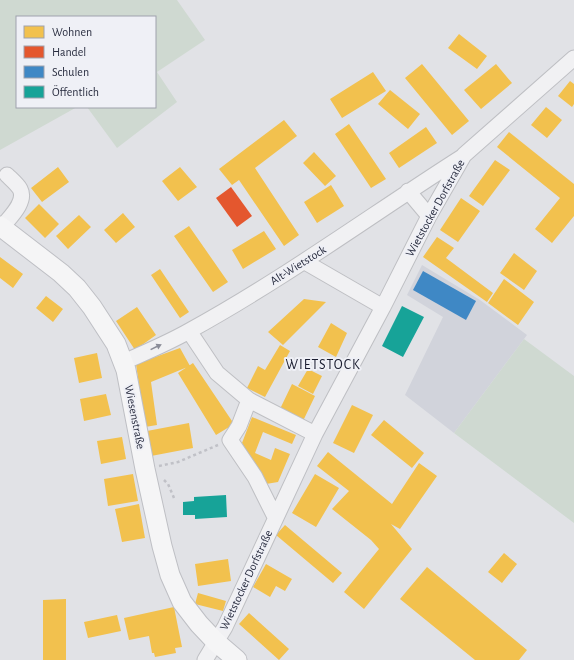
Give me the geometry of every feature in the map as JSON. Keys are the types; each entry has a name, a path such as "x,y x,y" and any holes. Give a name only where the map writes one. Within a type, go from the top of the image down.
{"main road":[{"name":"Wiesenstraße","path":"1,227 61,273 77,288 102,321 116,344 124,362 145,469 170,575 182,602 216,642 237,660"}],"street":[{"name":"Wietstocker Dorfstraße","path":"205,660 216,642 248,578 275,517 315,434 383,307 429,216 464,155 574,58"},
{"name":"Alt-Wietstock","path":"124,362 189,331 305,262 408,191 464,155"},
{"path":"1,227 18,206 22,197 20,189 7,175"},
{"path":"408,191 429,216"},
{"path":"305,262 383,307"},
{"path":"189,331 217,373 249,400 315,434"},
{"path":"230,440 239,426 249,400"},
{"name":"Wietstocker Dorfstraße","path":"230,440 255,477 275,517"}],"path":[{"path":"145,469 178,462 230,440"}],"shaded area":[{"path":"0,0 177,0 205,40 157,72 177,102 117,148 88,108 156,108 156,16 16,16 16,108 75,108 0,150"},
{"path":"422,265 480,300 527,335 454,433 405,395 443,317 407,295"},
{"path":"524,339 574,376 574,523 454,433"}],"building: Wohnen":[{"path":"459,34 487,56 477,69 448,48"},
{"path":"422,64 469,121 452,135 405,78"},
{"path":"496,64 512,83 481,109 464,90"},
{"path":"373,72 386,91 342,118 330,99"},
{"path":"570,81 574,84 574,104 572,107 558,96"},
{"path":"390,90 420,114 408,129 378,104"},
{"path":"546,107 562,120 547,138 531,125"},
{"path":"284,120 297,136 255,168 299,235 284,246 239,180 232,185 219,169"},
{"path":"349,124 386,179 371,188 335,134"},
{"path":"426,127 437,143 399,168 389,153"},
{"path":"509,132 574,184 574,216 552,243 535,229 560,198 497,147"},
{"path":"314,152 336,176 325,186 303,163"},
{"path":"495,160 510,170 483,206 469,196"},
{"path":"58,167 69,182 42,202 31,188"},
{"path":"180,167 197,187 178,201 162,181"},
{"path":"331,185 344,206 317,223 304,202"},
{"path":"461,198 480,211 458,242 440,230"},
{"path":"39,204 59,224 45,238 25,218"},
{"path":"123,213 135,227 116,243 104,230"},
{"path":"79,215 91,227 68,249 56,236"},
{"path":"189,226 228,282 213,292 174,236"},
{"path":"264,231 276,249 243,269 232,250"},
{"path":"437,237 454,248 446,258 493,293 487,302 423,257"},
{"path":"514,253 537,271 524,290 500,273"},
{"path":"0,257 23,274 13,288 0,278"},
{"path":"160,269 189,312 180,318 151,275"},
{"path":"504,279 534,302 518,325 488,303"},
{"path":"46,296 63,309 53,322 36,308"},
{"path":"304,299 326,302 283,345 268,332"},
{"path":"137,307 156,335 135,350 116,321"},
{"path":"331,323 347,333 336,357 318,347"},
{"path":"280,345 290,351 265,397 247,388 258,366 265,370"},
{"path":"180,348 190,366 151,382 157,425 145,427 136,364"},
{"path":"97,353 102,378 79,383 74,358"},
{"path":"193,363 234,424 216,435 178,373"},
{"path":"308,369 322,376 313,394 298,386"},
{"path":"292,384 315,396 303,421 280,409"},
{"path":"106,394 111,415 84,421 80,399"},
{"path":"352,405 373,415 354,453 333,443"},
{"path":"252,417 296,435 292,444 263,432 255,453 271,460 275,448 290,454 278,482 266,484 242,443"},
{"path":"384,420 424,453 412,468 371,435"},
{"path":"189,423 193,448 151,456 147,431"},
{"path":"122,437 126,459 101,464 97,441"},
{"path":"328,452 392,504 419,463 437,476 400,529 391,524 412,549 364,609 344,592 379,549 371,540 332,509 349,491 317,466"},
{"path":"133,474 138,501 108,506 104,479"},
{"path":"315,474 339,488 316,527 292,513"},
{"path":"139,504 145,538 122,542 115,509"},
{"path":"285,525 342,573 333,583 276,535"},
{"path":"504,553 517,564 502,583 488,572"},
{"path":"228,559 231,581 198,586 195,564"},
{"path":"266,564 292,579 285,591 276,586 270,597 253,587"},
{"path":"427,567 527,650 519,660 475,660 400,599"},
{"path":"198,593 226,601 223,611 195,604"},
{"path":"66,599 66,660 43,660 43,600"},
{"path":"174,607 182,647 175,648 176,653 155,657 154,653 152,653 149,636 129,640 124,618"},
{"path":"249,613 289,649 279,660 239,624"},
{"path":"117,615 121,631 88,638 84,622"}],"building: Handel":[{"path":"231,187 252,216 237,227 216,198"}],"building: Schulen":[{"path":"423,271 476,301 466,320 413,290"}],"building: Öffentlich":[{"path":"402,306 424,317 403,357 382,346"},
{"path":"226,495 227,517 195,519 195,515 183,515 183,502 194,501 194,497"}],"district":[{"name":"WIETSTOCK","path":"323,364"}]}
